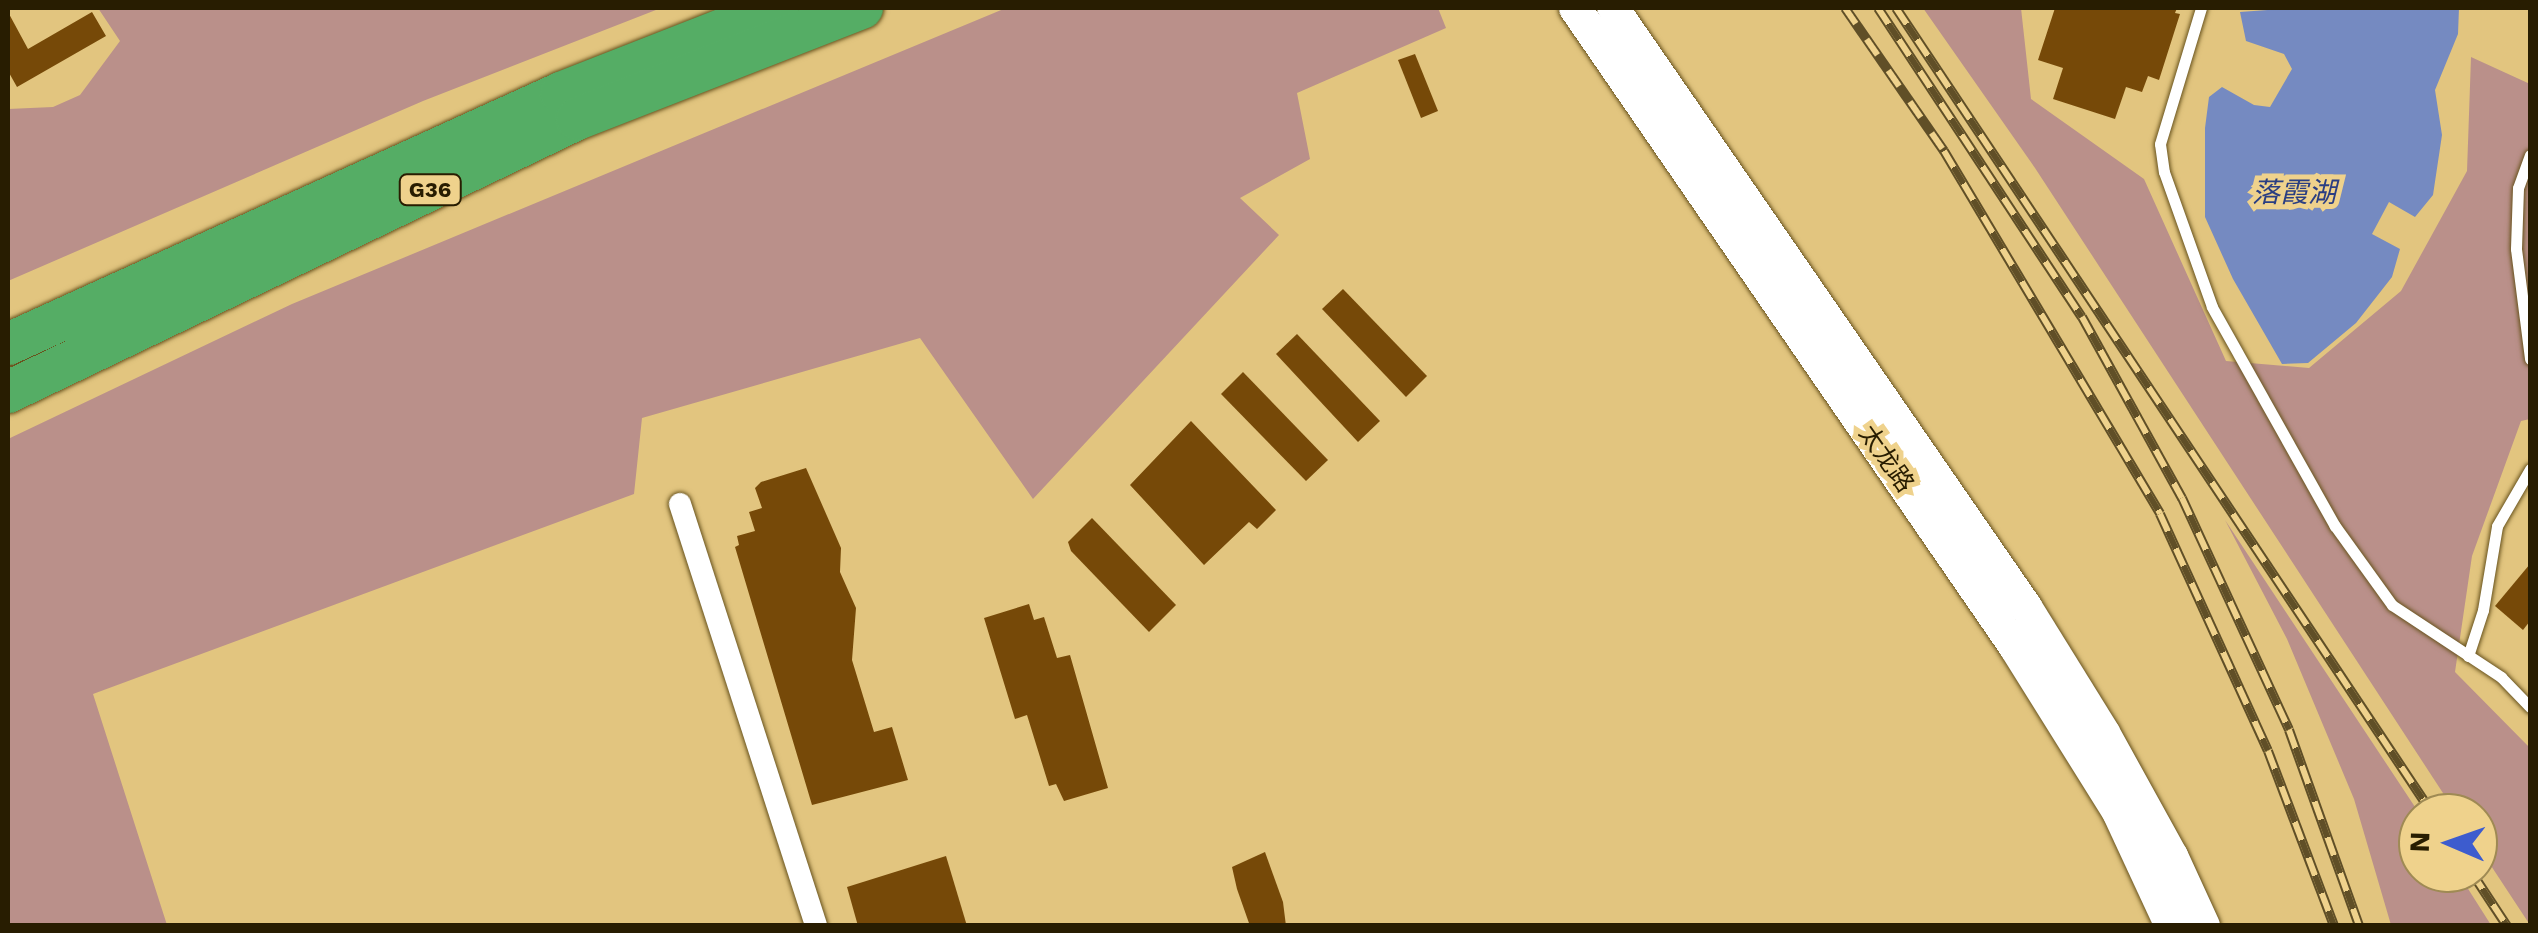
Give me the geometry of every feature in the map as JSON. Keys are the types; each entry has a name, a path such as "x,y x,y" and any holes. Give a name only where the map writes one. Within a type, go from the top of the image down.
{"highway":[{"name":"G36","path":"8,344 561,93 778,8"},
{"name":"G36","path":"8,392 577,119 862,8"}],"main road":[{"name":"太龙路","path":"1575,8 2015,647 2118,812 2162,917"},
{"name":"太龙路","path":"1613,8 2026,607 2104,733 2172,856 2204,926"}],"street":[{"path":"680,504 816,926"}],"lane":[{"path":"2201,8 2160,144 2164,172 2212,307 2335,526 2392,604 2501,677 2530,706"},
{"path":"2530,155 2518,188 2516,249 2530,359"},
{"path":"2468,656 2483,610 2496,526 2530,470"}],"shaded area":[{"path":"98,8 661,8 423,101 8,281 8,109 53,107 80,95 120,41"},
{"path":"1006,8 1438,8 1446,28 1297,93 1310,159 1240,198 1279,235 1033,499 920,338 642,418 634,494 93,694 167,925 8,925 8,439 292,304"},
{"path":"1923,8 2021,8 2031,99 2144,179 2226,361 2309,368 2401,291 2467,171 2471,57 2530,84 2530,419 2521,421 2472,556 2455,672 2530,748 2530,925 2498,876 2498,793 2443,793 2035,168"},
{"path":"2225,520 2406,793 2398,793 2398,893 2471,893 2491,925 2391,925 2354,799 2287,639"}],"water":[{"name":"落霞湖","path":"2294,8 2459,8 2458,34 2435,90 2442,135 2433,195 2415,217 2389,202 2372,234 2400,249 2392,277 2356,323 2308,363 2282,364 2233,279 2205,217 2205,128 2209,97 2222,87 2254,105 2270,107 2292,69 2284,54 2246,41 2240,12"}],"building":[{"path":"2055,8 2177,8 2175,13 2180,14 2159,80 2148,76 2142,92 2126,87 2115,119 2053,99 2063,68 2038,60"},
{"path":"8,12 28,49 92,12 106,36 17,87 8,71"},
{"path":"1415,54 1438,111 1421,118 1398,60"},
{"path":"1343,289 1427,376 1406,397 1322,309"},
{"path":"1297,334 1380,421 1358,442 1276,354"},
{"path":"1243,372 1328,460 1306,481 1221,394"},
{"path":"1191,421 1276,510 1257,529 1249,522 1204,565 1130,485"},
{"path":"806,468 841,548 840,572 856,608 852,660 874,732 892,727 908,780 812,805 735,547 739,545 737,536 755,531 749,512 762,508 755,488 761,482"},
{"path":"1092,518 1176,605 1149,632 1071,551 1068,542"},
{"path":"2530,564 2530,621 2523,630 2495,606"},
{"path":"1029,604 1034,620 1044,617 1057,658 1070,655 1108,788 1064,801 1056,784 1049,786 1027,715 1015,719 984,618"},
{"path":"1265,852 1283,902 1286,926 1250,926 1237,889 1232,867"},
{"path":"946,856 967,926 858,926 847,887"}],"railway":[{"path":"1845,8 1944,151 2160,514 2268,751 2334,926"},
{"path":"1878,8 2082,317 2182,498 2289,730 2359,926"},
{"path":"1896,8 2419,793"},
{"path":"2485,893 2507,926"}]}
